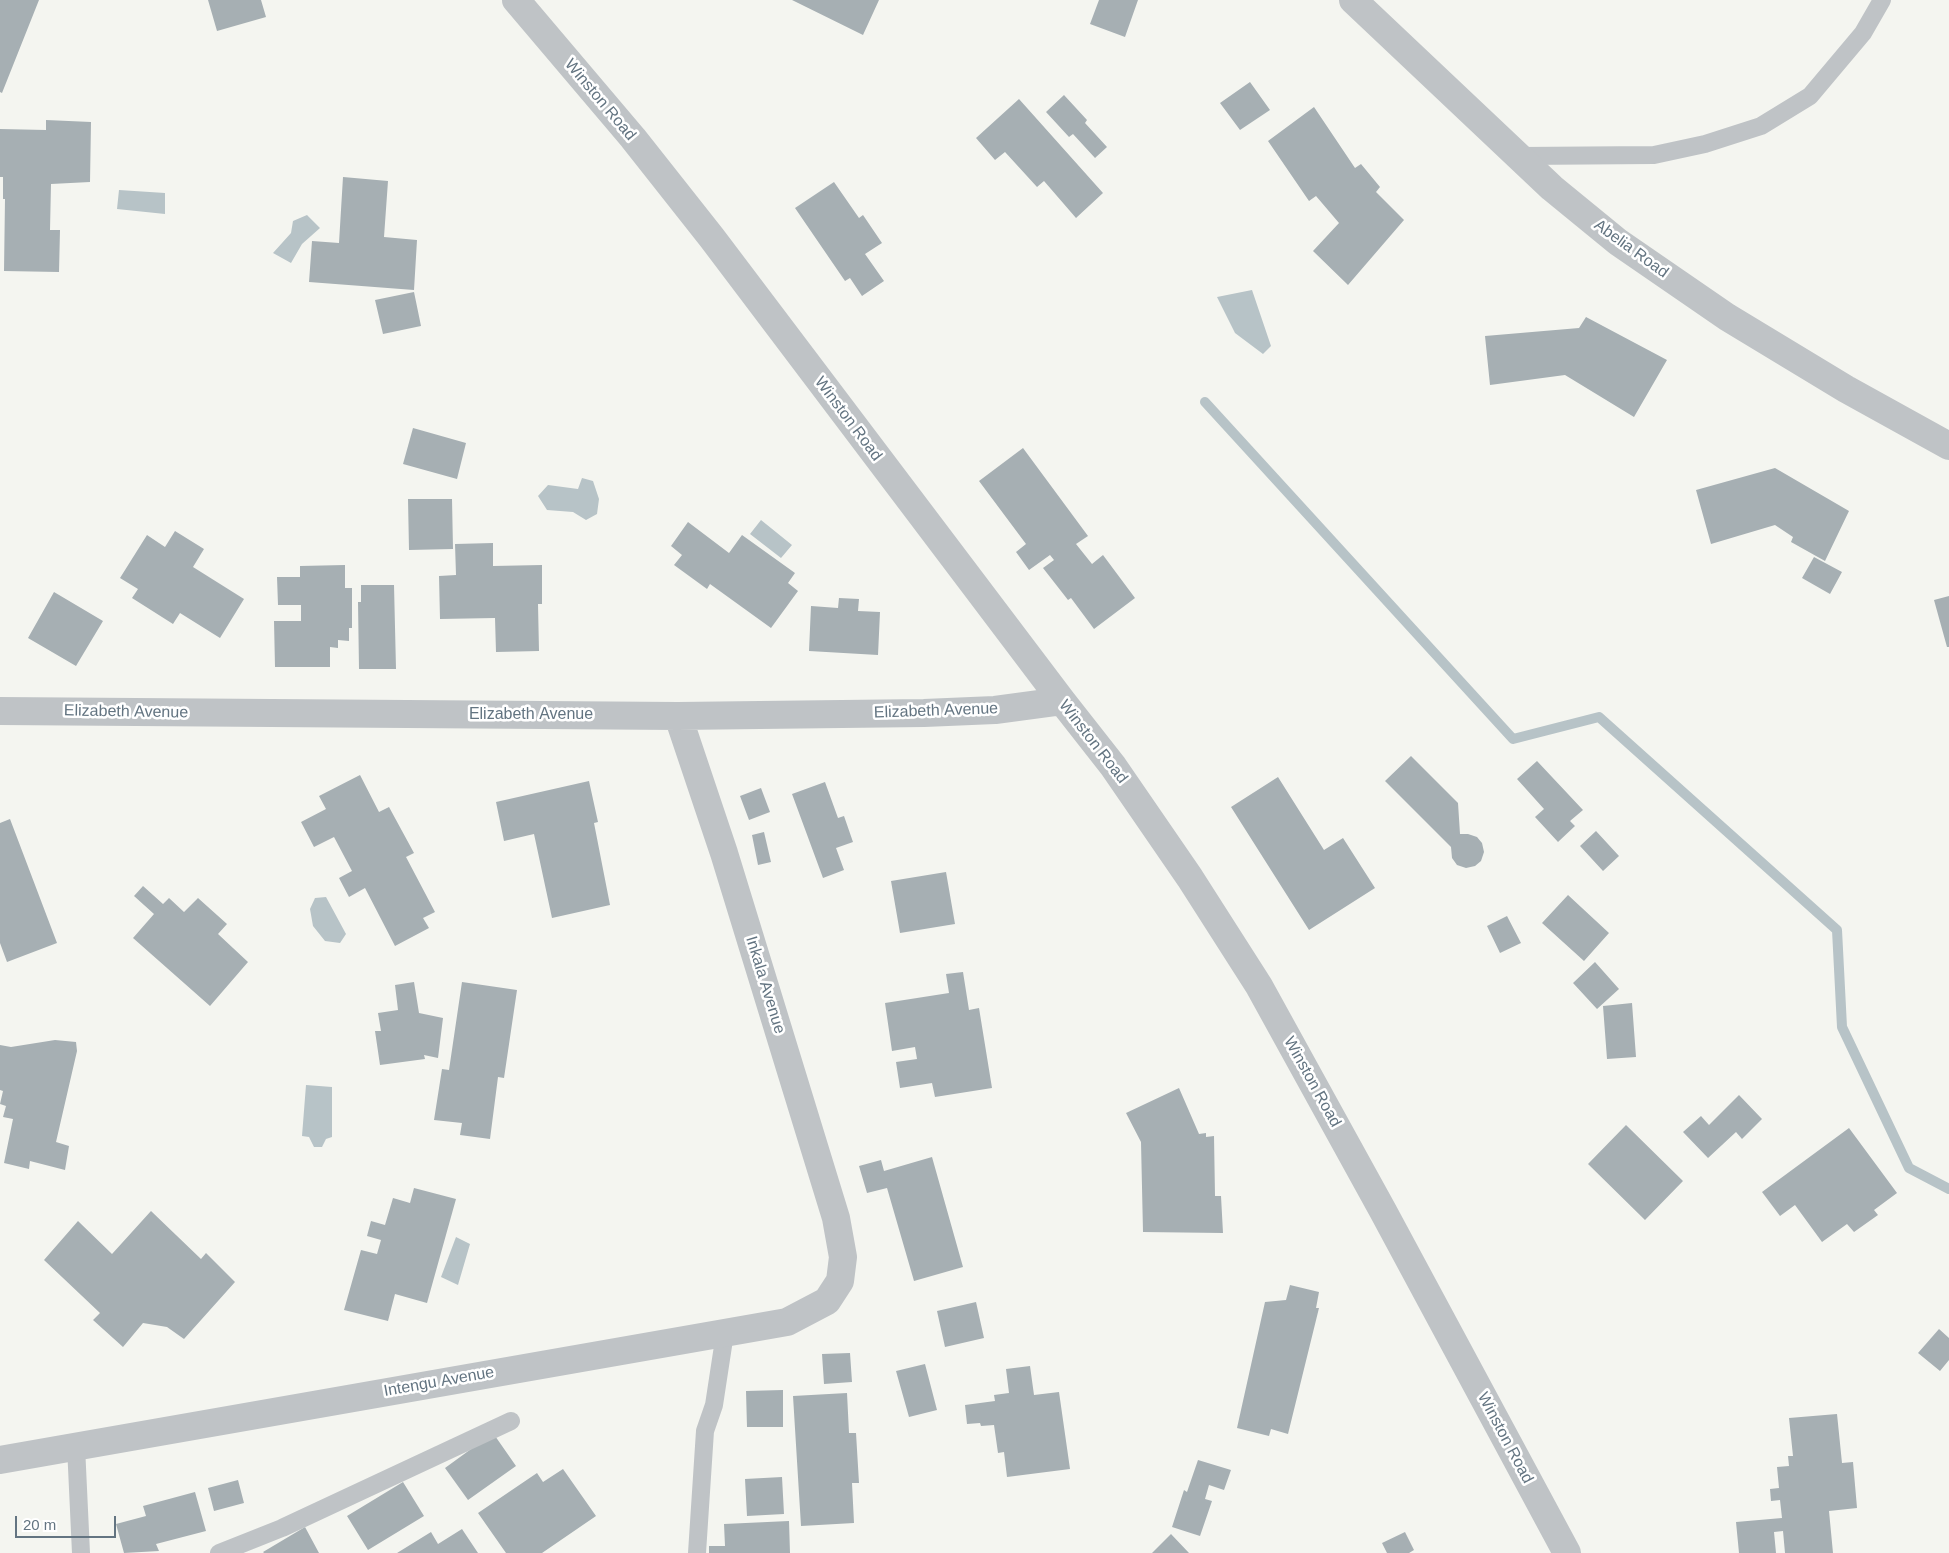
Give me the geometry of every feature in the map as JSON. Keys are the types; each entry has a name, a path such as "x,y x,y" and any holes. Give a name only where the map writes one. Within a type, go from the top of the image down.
{"street":[{"name":"Winston Road","path":"516,0 632,138 706,231 1113,766 1190,878 1259,986 1388,1220 1567,1553"},
{"name":"Abelia Road","path":"1353,0 1552,188 1618,242 1727,317 1949,446"},
{"name":"Elizabeth Avenue","path":"0,711 678,716 924,713 995,710 1062,701"},
{"name":"Inkala Avenue","path":"678,716 724,853 797,1089 836,1218 843,1257"},
{"name":"Intengu Avenue","path":"0,1460 787,1322 827,1301 840,1281 843,1257"}],"lane":[{"path":"1520,156 1654,155 1706,144 1761,126 1810,96 1863,33 1882,0"},
{"path":"697,1553 705,1431 714,1405 725,1333"},
{"path":"219,1553 282,1528 512,1421"},
{"path":"76,1446 80,1553"}],"shaded area":[{"path":"119,190 165,193 165,214 117,209"},
{"path":"307,215 320,228 302,244 291,263 273,253 291,233 293,221"},
{"path":"1252,290 1271,346 1263,354 1235,333 1217,297"},
{"path":"582,478 593,481 599,499 597,514 586,520 573,512 547,510 538,496 548,485 578,489"},
{"path":"761,520 792,545 781,558 750,534"},
{"path":"326,897 346,934 340,943 325,941 313,926 310,909 315,898"},
{"path":"306,1085 332,1087 332,1137 326,1139 322,1147 314,1147 309,1137 302,1136"},
{"path":"456,1237 470,1244 458,1285 441,1277"}],"building":[{"path":"0,0 39,0 2,93 0,92"},
{"path":"208,0 261,0 266,17 217,31"},
{"path":"792,0 879,0 863,35"},
{"path":"1099,0 1138,0 1125,37 1090,24"},
{"path":"1250,82 1270,110 1240,130 1220,103"},
{"path":"1064,95 1087,120 1085,123 1107,147 1095,158 1073,134 1069,137 1046,112"},
{"path":"1019,99 1103,193 1076,218 1044,181 1037,187 1005,152 995,160 976,138"},
{"path":"1314,107 1355,168 1361,164 1380,187 1376,192 1404,220 1348,285 1313,251 1339,223 1316,196 1309,201 1268,141"},
{"path":"46,120 91,122 90,182 51,184 50,230 60,230 59,272 4,271 5,199 3,199 3,177 0,177 0,129 46,130"},
{"path":"343,177 388,181 384,237 417,240 414,290 309,282 312,241 339,243"},
{"path":"834,182 859,218 863,215 882,243 865,254 884,281 862,296 850,278 845,281 795,208"},
{"path":"414,292 421,326 383,334 375,300"},
{"path":"1586,317 1667,360 1634,417 1565,375 1490,385 1485,336 1579,328"},
{"path":"413,428 466,443 457,479 403,464"},
{"path":"1023,448 1088,536 1076,544 1092,564 1103,555 1135,598 1094,629 1071,598 1068,600 1043,568 1054,560 1050,555 1029,570 1016,552 1026,544 979,481"},
{"path":"1775,468 1849,511 1825,561 1791,542 1793,537 1775,525 1711,544 1696,490"},
{"path":"408,499 452,499 453,549 409,550"},
{"path":"688,522 729,553 742,535 795,573 788,583 798,591 771,628 710,584 707,589 674,565 682,555 671,546"},
{"path":"175,531 204,549 193,567 244,599 220,638 180,613 173,624 132,598 138,589 120,578 147,535 165,547"},
{"path":"493,543 493,566 542,565 542,604 538,604 539,651 496,652 495,618 440,619 439,576 456,575 455,544"},
{"path":"1814,557 1842,572 1830,594 1802,578"},
{"path":"345,565 345,588 352,588 352,628 349,628 349,641 338,640 338,648 330,647 330,667 275,667 274,621 301,621 301,605 278,605 277,577 300,577 300,566"},
{"path":"361,585 394,585 396,669 359,669 358,602 361,602"},
{"path":"54,592 103,621 76,666 28,638"},
{"path":"1949,596 1949,647 1947,647 1934,600"},
{"path":"839,598 859,599 858,611 880,612 878,655 809,651 811,606 838,608"},
{"path":"1411,756 1458,803 1460,834 1477,837 1482,843 1484,852 1481,861 1475,866 1466,868 1457,865 1452,858 1451,847 1385,781"},
{"path":"1537,761 1583,810 1570,821 1575,826 1558,842 1535,817 1544,809 1517,779"},
{"path":"360,775 379,812 389,807 414,853 406,857 435,912 423,918 429,928 395,946 365,888 349,897 339,878 352,871 334,837 314,847 301,822 326,809 319,796"},
{"path":"1278,777 1324,850 1343,838 1375,888 1309,930 1231,807"},
{"path":"589,781 598,822 594,823 610,905 552,918 534,834 504,841 496,802"},
{"path":"825,782 838,818 844,816 853,842 836,848 844,870 823,878 792,794"},
{"path":"761,788 770,812 749,820 740,796"},
{"path":"10,819 57,943 7,962 0,943 0,823"},
{"path":"1596,831 1619,856 1603,871 1580,846"},
{"path":"764,832 771,862 758,865 752,835"},
{"path":"946,872 955,924 900,933 891,881"},
{"path":"143,886 163,904 169,898 184,912 198,898 227,924 218,934 248,962 210,1006 133,938 154,914 134,896"},
{"path":"1568,895 1609,933 1584,961 1542,923"},
{"path":"1507,916 1521,943 1500,953 1487,926"},
{"path":"1595,962 1619,989 1597,1009 1573,983"},
{"path":"963,972 969,1010 979,1008 992,1088 935,1097 932,1083 900,1088 896,1062 917,1059 915,1047 892,1051 885,1003 949,993 946,974"},
{"path":"414,982 419,1013 443,1018 438,1058 424,1055 425,1059 380,1065 375,1031 381,1031 378,1013 398,1010 395,985"},
{"path":"462,982 517,990 504,1078 498,1077 490,1139 460,1135 462,1123 434,1120 442,1069 449,1070"},
{"path":"1632,1003 1636,1057 1607,1059 1603,1006"},
{"path":"55,1040 76,1042 77,1051 56,1142 69,1146 65,1170 30,1161 29,1169 4,1163 13,1119 3,1117 6,1106 0,1104 3,1091 0,1090 0,1045 11,1047"},
{"path":"1179,1088 1199,1134 1206,1133 1206,1137 1214,1136 1215,1196 1221,1196 1223,1233 1143,1232 1141,1142 1126,1113"},
{"path":"1739,1095 1762,1119 1742,1139 1736,1132 1708,1158 1683,1132 1701,1116 1709,1125"},
{"path":"1626,1125 1683,1181 1645,1220 1588,1164"},
{"path":"1849,1128 1897,1193 1874,1210 1878,1215 1854,1232 1847,1224 1822,1242 1795,1205 1780,1216 1762,1192"},
{"path":"932,1157 963,1267 914,1281 887,1188 867,1193 859,1166 881,1160 884,1171"},
{"path":"414,1188 456,1199 427,1303 395,1294 388,1321 344,1310 361,1250 377,1254 381,1240 367,1236 371,1221 385,1225 393,1198 410,1203"},
{"path":"151,1211 201,1259 206,1253 235,1282 184,1339 167,1327 143,1323 123,1347 93,1320 100,1313 44,1260 78,1221 112,1254"},
{"path":"1290,1285 1319,1292 1316,1308 1319,1308 1288,1434 1271,1429 1269,1436 1237,1428 1265,1302 1286,1300"},
{"path":"976,1302 984,1338 945,1347 937,1311"},
{"path":"1939,1329 1949,1338 1949,1360 1940,1371 1918,1353"},
{"path":"850,1353 852,1382 824,1384 822,1354"},
{"path":"925,1364 937,1410 909,1417 896,1371"},
{"path":"1030,1366 1034,1395 1059,1392 1070,1469 1007,1477 1004,1452 998,1453 994,1425 967,1424 965,1405 995,1401 994,1395 1009,1393 1006,1369"},
{"path":"783,1390 783,1427 747,1427 746,1391"},
{"path":"847,1393 849,1433 856,1433 859,1483 852,1483 854,1523 801,1526 793,1396"},
{"path":"1837,1414 1842,1463 1853,1462 1857,1508 1829,1511 1833,1553 1785,1553 1783,1531 1774,1532 1776,1553 1739,1553 1736,1522 1782,1518 1780,1500 1771,1501 1770,1489 1779,1488 1777,1467 1789,1466 1788,1456 1793,1456 1789,1418"},
{"path":"493,1433 516,1466 468,1500 445,1468"},
{"path":"1198,1460 1231,1470 1224,1490 1209,1485 1205,1499 1212,1501 1200,1536 1172,1527 1184,1490 1187,1492"},
{"path":"563,1469 596,1516 542,1553 506,1553 478,1513 537,1473 543,1482"},
{"path":"782,1477 784,1514 747,1516 745,1479"},
{"path":"238,1480 244,1503 214,1511 208,1488"},
{"path":"403,1482 424,1516 368,1550 347,1516"},
{"path":"195,1492 206,1531 156,1544 159,1551 124,1553 116,1524 146,1516 143,1506"},
{"path":"789,1521 790,1553 709,1553 709,1546 725,1546 724,1524"},
{"path":"305,1527 319,1553 263,1552"},
{"path":"462,1529 478,1553 397,1553 431,1532 438,1544"},
{"path":"1405,1532 1414,1550 1409,1553 1387,1553 1382,1543"},
{"path":"1171,1534 1189,1553 1152,1553"}],"waterway":[{"path":"1205,402 1513,739 1599,717 1837,930 1842,1027 1909,1168 1949,1189"}]}
